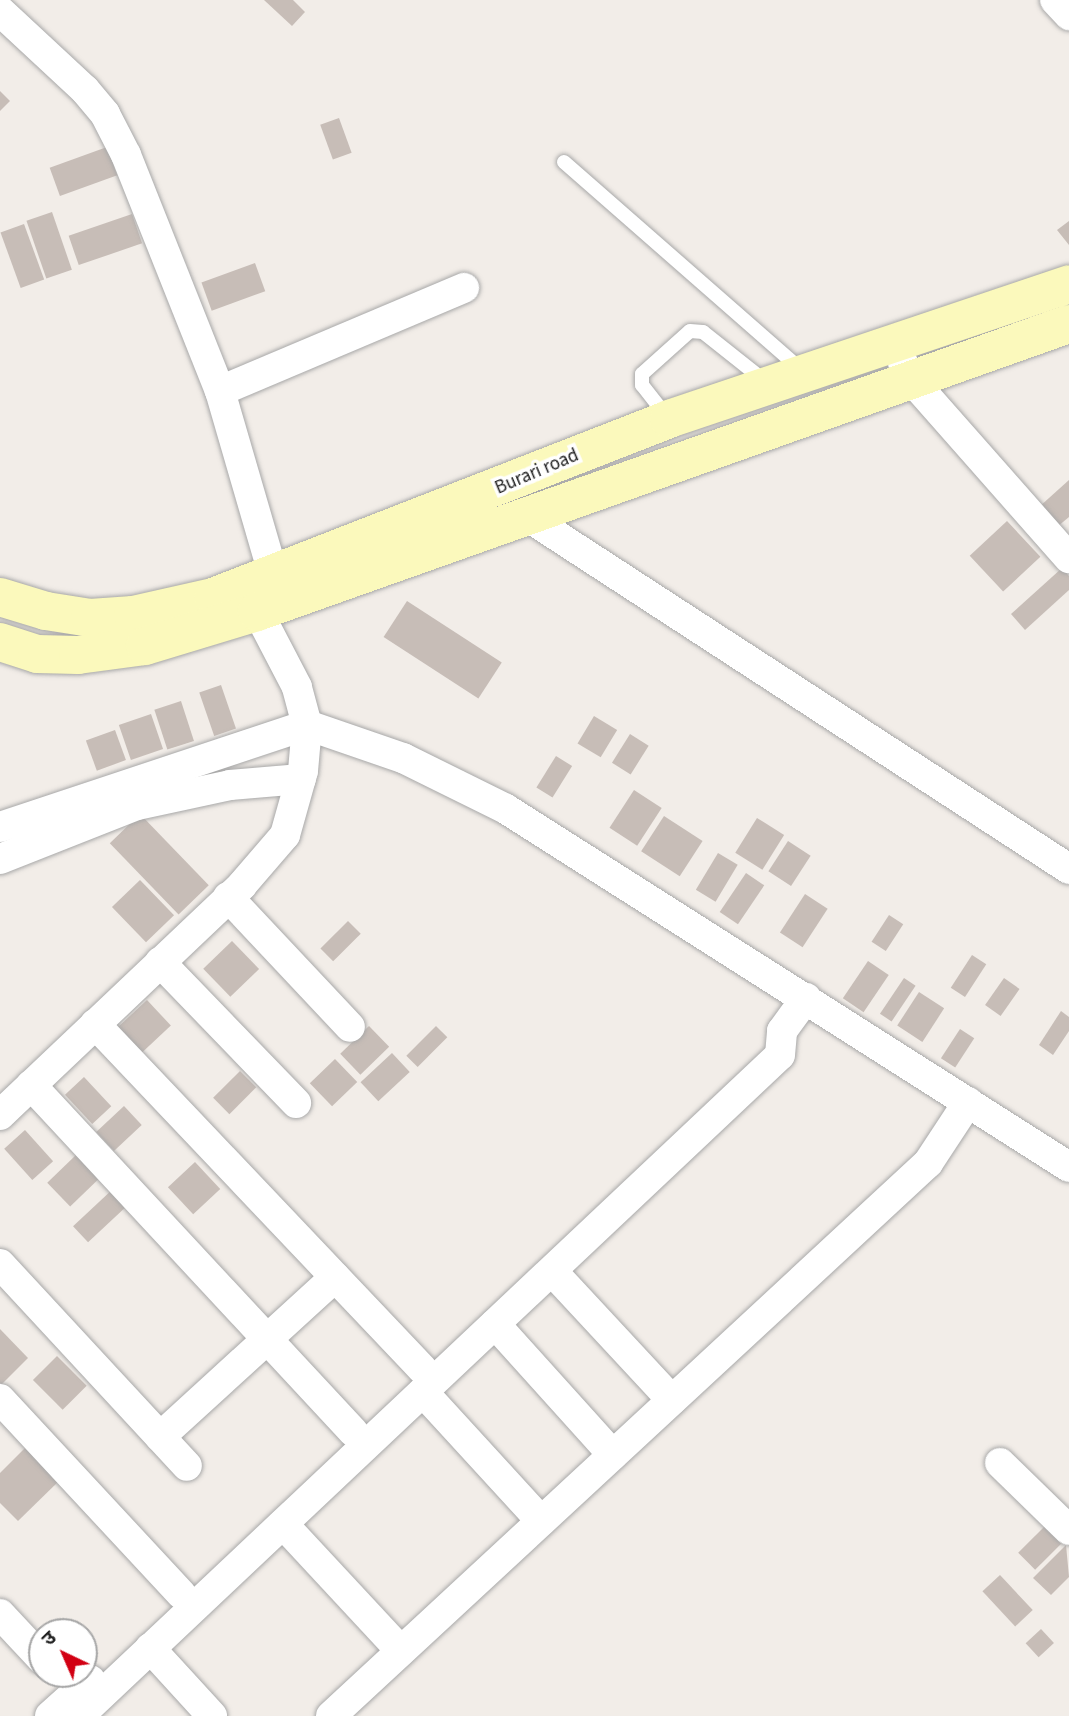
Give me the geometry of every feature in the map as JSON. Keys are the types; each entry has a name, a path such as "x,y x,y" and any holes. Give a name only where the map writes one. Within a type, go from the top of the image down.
{"main road":[{"name":"Burari road","path":"0,642 37,654 78,655 145,646 258,590 669,419 767,383 1069,284"},
{"name":"Burari road","path":"0,597 46,611 90,618 133,615 258,590 525,515 1069,324"}],"street":[{"path":"1055,0 1069,15"},
{"path":"0,11 104,114 126,155 219,391 258,590 297,687 304,756 285,835 228,897 0,1115"},
{"path":"219,391 464,288"},
{"path":"891,342 911,379 1069,558"},
{"path":"525,515 1069,869"},
{"path":"0,859 137,806 230,785 304,756"},
{"path":"0,827 304,756 457,781 793,1016 961,1116 1069,1167"},
{"path":"228,897 350,1027"},
{"path":"160,962 296,1103"},
{"path":"50,1716 353,1432 495,1324 780,1055 793,1016"},
{"path":"70,1695 150,1648 283,1524 422,1380 793,1016"},
{"path":"95,1024 335,1277 541,1521"},
{"path":"31,1085 353,1432"},
{"path":"331,1716 928,1163 961,1116"},
{"path":"0,1264 187,1466"},
{"path":"552,1270 672,1400"},
{"path":"160,1437 335,1277"},
{"path":"495,1324 613,1455"},
{"path":"0,1399 181,1594"},
{"path":"1000,1463 1069,1530"},
{"path":"283,1524 401,1651"},
{"path":"0,1614 28,1644"},
{"path":"150,1648 212,1716"}],"lane":[{"path":"564,162 803,371"},
{"path":"669,419 642,385 642,374 690,331 703,332 767,383"}],"building":[{"path":"264,0 293,0 305,12 292,26"},
{"path":"0,91 10,101 0,111"},
{"path":"339,118 352,153 333,160 320,125"},
{"path":"107,147 117,175 60,196 50,168"},
{"path":"52,212 72,270 46,278 26,221"},
{"path":"132,214 142,243 79,265 69,236"},
{"path":"1069,221 1069,245 1057,230"},
{"path":"24,224 44,279 21,288 1,233"},
{"path":"255,263 265,291 212,311 201,282"},
{"path":"1069,480 1069,517 1057,527 1039,507"},
{"path":"1007,521 1040,557 1003,592 970,556"},
{"path":"1062,568 1069,576 1069,590 1025,630 1011,614"},
{"path":"407,601 502,663 478,699 384,637"},
{"path":"221,685 236,728 214,736 199,692"},
{"path":"181,701 194,741 167,750 154,710"},
{"path":"151,714 163,749 131,760 119,725"},
{"path":"594,716 617,730 601,757 578,743"},
{"path":"115,730 126,760 97,771 86,741"},
{"path":"630,734 649,746 631,774 612,763"},
{"path":"556,756 572,766 553,797 536,787"},
{"path":"634,790 662,808 637,846 609,828"},
{"path":"140,814 209,885 179,914 110,843"},
{"path":"664,816 703,841 680,876 641,851"},
{"path":"757,818 784,835 762,870 735,853"},
{"path":"788,841 811,856 791,886 768,871"},
{"path":"718,853 738,865 716,902 696,890"},
{"path":"746,873 764,885 738,924 720,912"},
{"path":"140,880 174,915 146,942 112,907"},
{"path":"805,894 828,909 803,947 780,933"},
{"path":"889,915 903,924 886,951 872,942"},
{"path":"348,921 361,934 333,961 320,949"},
{"path":"232,941 259,969 230,997 203,969"},
{"path":"972,955 986,964 965,997 951,988"},
{"path":"868,961 889,975 864,1012 843,998"},
{"path":"904,978 916,986 892,1021 880,1014"},
{"path":"1004,978 1020,989 1001,1016 985,1005"},
{"path":"919,992 944,1008 922,1042 897,1026"},
{"path":"147,1000 171,1026 140,1054 116,1029"},
{"path":"1061,1011 1069,1017 1069,1031 1053,1055 1039,1045"},
{"path":"369,1026 389,1047 360,1075 340,1054"},
{"path":"436,1026 447,1037 418,1067 406,1056"},
{"path":"960,1029 974,1038 955,1068 941,1058"},
{"path":"392,1053 410,1072 378,1101 361,1082"},
{"path":"335,1059 357,1082 332,1106 310,1083"},
{"path":"240,1071 256,1087 229,1114 213,1098"},
{"path":"84,1077 111,1106 92,1124 65,1095"},
{"path":"124,1106 142,1125 114,1151 96,1132"},
{"path":"25,1130 53,1161 32,1180 4,1149"},
{"path":"76,1155 99,1179 70,1207 47,1183"},
{"path":"195,1162 220,1189 193,1214 168,1187"},
{"path":"114,1188 129,1204 88,1242 73,1226"},
{"path":"0,1329 28,1358 2,1384 0,1383"},
{"path":"57,1356 87,1386 63,1410 33,1380"},
{"path":"28,1445 61,1479 18,1521 0,1503 0,1473"},
{"path":"1050,1521 1067,1538 1035,1570 1018,1553"},
{"path":"1066,1545 1069,1577 1051,1595 1033,1578"},
{"path":"1000,1575 1033,1610 1015,1626 982,1591"},
{"path":"1041,1629 1054,1643 1039,1657 1026,1643"}]}
